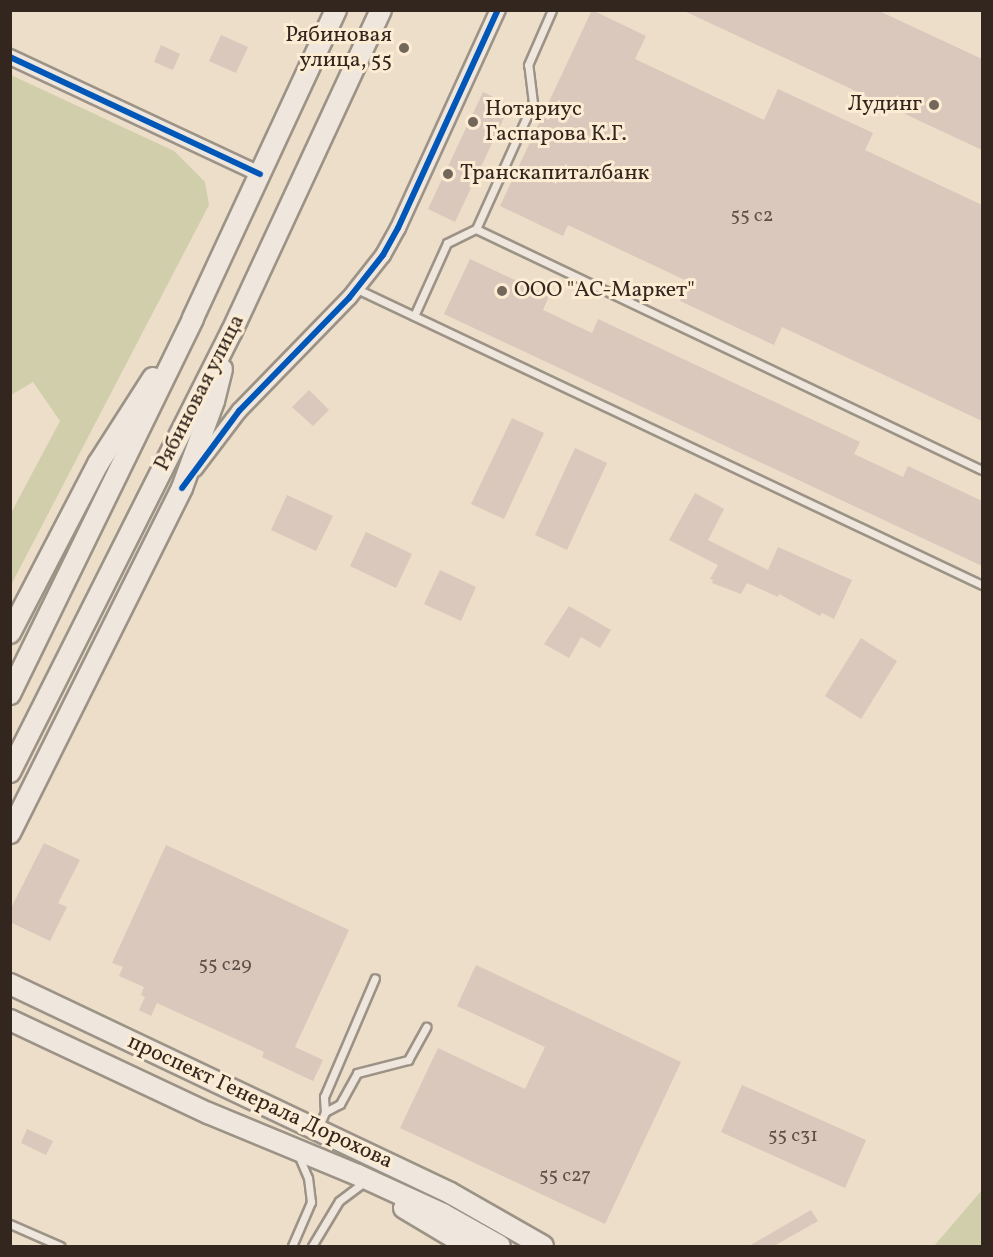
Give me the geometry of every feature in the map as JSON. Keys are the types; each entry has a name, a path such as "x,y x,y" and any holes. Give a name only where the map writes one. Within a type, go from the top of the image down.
{"main road":[{"name":"Рябиновая улица","path":"10,694 193,318 336,10"},
{"name":"Рябиновая улица","path":"10,772 232,331 381,10"},
{"path":"10,633 98,464 193,318"},
{"path":"10,833 182,488 214,401 232,331"},
{"name":"проспект Генерала Дорохова","path":"10,984 321,1120 543,1246"},
{"name":"проспект Генерала Дорохова","path":"10,1020 208,1113 432,1209 500,1246"},
{"name":"проспект Генерала Дорохова","path":"266,1137 360,1185 468,1246"},
{"name":"проспект Генерала Дорохова","path":"507,1226 533,1246"}],"street":[{"path":"182,488 239,411 357,289 383,255 398,228 498,10"},
{"path":"10,57 260,174"}],"lane":[{"path":"414,316 447,243 476,229 533,103 528,65 552,10"},
{"path":"476,229 982,470"},
{"path":"357,289 982,585"},
{"path":"321,1120 324,1097 375,978"},
{"path":"321,1120 340,1104 357,1074 408,1060 426,1027"},
{"path":"292,1246 311,1202 308,1178 297,1153"},
{"path":"312,1246 339,1201 360,1185"},
{"path":"10,1224 60,1246"}],"shaded area":[{"path":"11,75 174,151 205,182 209,205 11,585 11,513 60,421 33,382 11,395"},
{"path":"982,1190 982,1244 980,1246 934,1246"}],"building":[{"path":"592,10 646,36 635,59 764,120 778,89 873,133 865,150 982,205 982,421 782,327 774,345 680,301 689,282 568,225 563,236 500,206"},
{"name":"Лудинг","path":"682,10 877,10 982,59 982,150"},
{"path":"221,35 248,47 236,73 209,61"},
{"path":"161,45 180,54 173,70 154,62"},
{"path":"483,92 510,105 455,222 428,209"},
{"path":"470,259 549,296 543,310 592,333 598,319 860,442 854,454 903,477 908,466 982,501 982,566 444,314"},
{"path":"309,390 329,410 313,426 292,407"},
{"path":"512,418 544,433 504,519 471,504"},
{"path":"575,448 607,463 567,550 535,535"},
{"path":"695,493 724,509 708,540 768,570 778,547 852,580 834,619 822,613 820,616 779,594 778,597 747,583 741,594 712,583 713,580 710,579 718,565 669,540"},
{"path":"287,495 333,516 316,551 271,530"},
{"path":"366,532 412,554 396,588 350,566"},
{"path":"440,570 476,587 461,621 424,604"},
{"path":"569,606 611,630 600,648 581,637 569,658 544,644"},
{"path":"861,638 897,661 861,719 825,696"},
{"path":"44,843 80,860 58,903 67,907 50,941 10,922 10,910"},
{"path":"166,845 349,930 295,1047 323,1060 313,1081 262,1057 264,1052 157,1003 151,1016 139,1010 145,997 141,995 144,987 119,976 123,967 112,963"},
{"path":"476,965 681,1062 605,1224 400,1128 438,1048 525,1089 545,1047 457,1006"},
{"path":"742,1085 866,1140 845,1188 721,1132"},
{"path":"27,1129 53,1141 46,1155 21,1143"},
{"path":"811,1210 818,1221 774,1246 749,1246"}],"cycle path":[{"path":"182,488 239,411 349,298 383,255 398,228 498,10"},
{"path":"10,57 260,174"}],"place":[{"name":"Рябиновая улица, 55","path":"404,48"},
{"name":"Лудинг","path":"934,105"},
{"name":"Нотариус Гаспарова К.Г.","path":"473,122"},
{"name":"Транскапиталбанк","path":"448,174"},
{"name":"ООО \"АС-Маркет\"","path":"502,291"}]}
